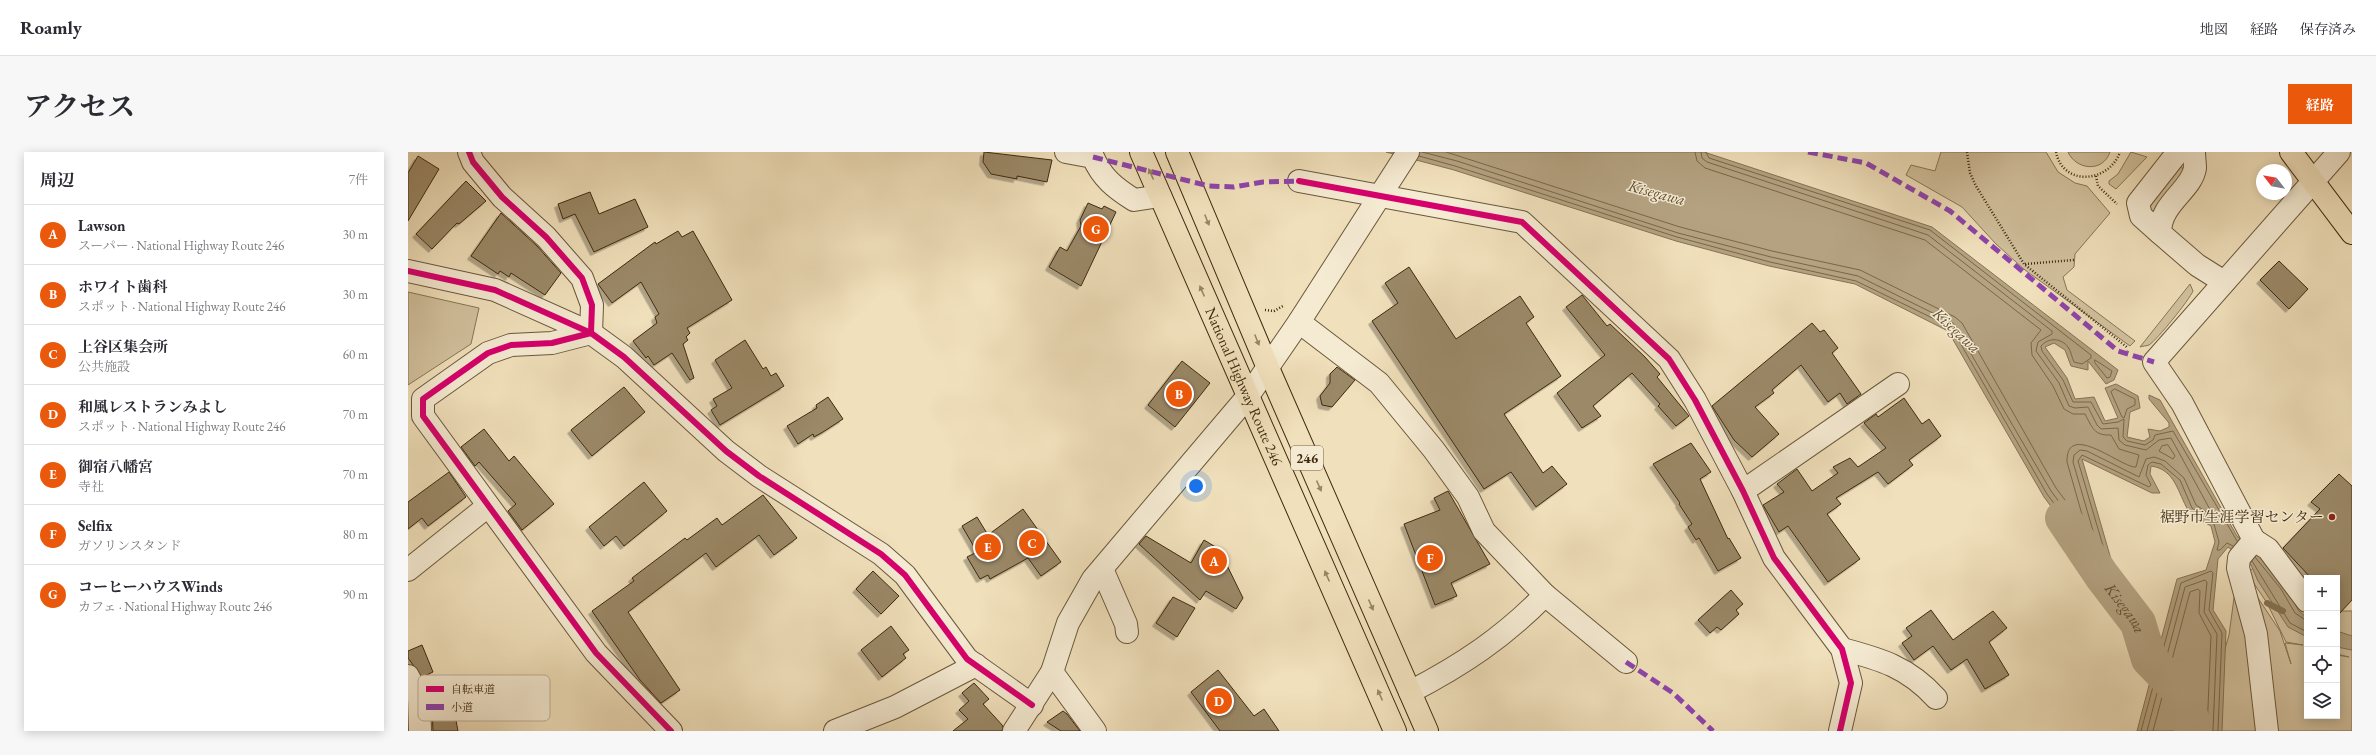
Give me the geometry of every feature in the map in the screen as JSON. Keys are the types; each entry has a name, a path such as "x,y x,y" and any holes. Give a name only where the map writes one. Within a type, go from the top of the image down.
{"main road":[{"name":"National Highway Route 246","path":"1141,152 1395,731"},
{"name":"National Highway Route 246","path":"1177,152 1192,184 1268,368 1426,731"},
{"path":"2291,152 2352,234"}],"street":[{"path":"469,152 473,162 502,197 537,228 582,278 592,305 591,333"},
{"path":"1066,152 1093,157 1100,173 1118,190 1134,200 1160,196"},
{"path":"1014,731 1052,672 1068,623 1093,579 1248,396 1299,322 1408,152"},
{"path":"2178,152 2138,203 2141,216 2197,265 2224,282"},
{"path":"2160,233 2164,214 2192,176 2195,168 2194,152"},
{"path":"2267,731 2261,665 2256,634 2238,568 2248,547 2182,402 2154,362 2339,152"},
{"path":"1299,181 1522,222 1669,359 1695,400 1743,492 1774,558 1842,649 1851,683 1840,731"},
{"path":"408,270 495,290 591,333 624,357 726,451 759,476 881,554 905,575 967,659 1032,705"},
{"path":"1299,322 1379,383 1400,406 1468,497 1484,531 1545,595 1626,662"},
{"path":"591,333 552,343 511,345 488,353 423,399 423,416 596,653 671,731"},
{"path":"1743,492 1898,384"},
{"path":"408,570 488,506"},
{"path":"2248,547 2268,549 2304,597"},
{"path":"1102,569 1126,624 1127,632"},
{"path":"1410,692 1479,653 1521,620 1545,595"},
{"path":"1842,649 1882,660 1903,670 1936,698"},
{"path":"835,731 895,707 976,665"},
{"path":"1052,672 1095,731"},
{"path":"408,676 418,695"},
{"path":"420,721 420,731"}],"path":[{"path":"1967,152 1970,173 1976,186 2024,264 2127,351"},
{"path":"2056,152 2062,164 2070,172 2080,176 2096,176 2111,169 2120,152"},
{"path":"2096,176 2098,186 2116,204 2138,203"},
{"path":"2024,264 2074,260"}],"shaded area":[{"path":"1941,152 2046,152 2058,172 2075,183 2087,186 2110,213 2075,254 2074,267 2063,277 2067,290 2135,341 2130,346 2025,270 1996,244 1962,207 1906,175 1911,165 1935,171"},
{"path":"2068,152 2110,152 2107,159 2102,163 2089,167 2077,163"},
{"path":"2131,152 2147,157 2116,189 2109,184 2109,181 2118,174"},
{"path":"2177,167 2183,168 2184,172 2155,217 2146,208"},
{"path":"2190,284 2193,291 2173,319 2153,342 2149,345 2140,347"},
{"path":"408,292 479,308 471,344 408,385"},
{"path":"2268,556 2304,591 2304,719 2340,719 2340,656 2349,657 2340,655 2340,611 2352,611 2352,731 2201,731 2229,635 2238,568 2280,631 2291,664 2285,643 2303,645 2286,642 2267,603 2247,573"}],"water":[{"path":"1386,152 1704,152 1932,227 2118,370 2114,380 2106,384 2088,361 2088,370 2071,366 2065,350 2054,343 2045,347 2067,378 2075,399 2094,397 2105,421 2118,418 2105,388 2116,384 2138,396 2140,408 2130,412 2127,437 2144,441 2150,437 2148,429 2160,431 2169,427 2169,423 2149,399 2149,395 2160,400 2237,536 2258,553 2285,586 2299,611 2304,615 2304,635 2288,627 2258,581 2251,565 2228,547 2218,559 2213,610 2226,631 2222,731 2137,731 2177,579 2206,570 2215,542 2211,526 2198,519 2188,510 2175,483 2166,472 2151,466 2150,474 2160,493 2152,493 2082,459 2124,604 2044,497 1948,331 1855,284 1769,266 1676,241 1454,170"},
{"path":"2340,632 2352,636 2352,650 2340,648"}],"building":[{"path":"984,152 1052,160 1047,182 1017,176 1017,179 991,174 983,162"},
{"path":"418,156 439,169 408,221 408,173"},
{"path":"466,181 486,201 459,224 457,223 432,249 416,234"},
{"path":"590,192 599,214 635,199 648,227 594,252 575,214 563,219 558,204"},
{"path":"1088,203 1102,209 1104,206 1116,212 1081,286 1049,267 1060,247 1067,251 1081,226 1080,220"},
{"path":"501,213 537,246 561,273 545,295 511,273 509,277 500,271 498,274 471,256"},
{"path":"678,231 682,237 693,231 732,300 687,328 690,333 686,337 688,340 683,344 694,378 690,380 672,353 654,365 648,356 646,358 633,341 657,323 655,317 659,314 641,282 612,303 598,284 655,242 656,244"},
{"path":"2279,261 2308,289 2289,309 2260,280"},
{"path":"1409,267 1456,339 1520,296 1534,317 1526,323 1561,376 1504,414 1543,473 1552,466 1567,484 1536,507 1511,472 1484,489 1372,321 1398,303 1385,283"},
{"path":"1582,295 1607,326 1610,324 1645,357 1660,374 1657,377 1689,416 1676,426 1658,406 1660,404 1632,373 1593,406 1601,416 1582,428 1557,393 1605,355 1566,307"},
{"path":"1812,323 1820,332 1824,330 1838,348 1832,353 1861,394 1847,404 1840,393 1828,402 1801,365 1772,390 1774,393 1755,407 1779,434 1752,457 1734,440 1712,406"},
{"path":"745,340 763,369 766,367 771,376 776,373 784,386 720,425 711,410 717,406 713,399 732,388 715,360"},
{"path":"1182,361 1210,383 1175,427 1148,405"},
{"path":"1337,367 1355,380 1332,407 1322,405 1320,396 1330,383 1330,374"},
{"path":"624,387 645,412 592,456 571,430"},
{"path":"828,397 843,419 814,437 813,434 798,444 787,426 817,408 816,405"},
{"path":"1904,398 1922,424 1929,419 1941,436 1909,460 1913,465 1888,484 1878,472 1836,498 1841,504 1827,514 1860,559 1828,582 1788,526 1779,532 1763,505 1784,492 1777,484 1797,469 1812,491 1838,473 1833,467 1850,458 1858,467 1886,448 1864,423 1876,414 1878,417"},
{"path":"484,429 509,461 514,456 554,504 522,530 508,511 516,504 479,462 475,466 461,447"},
{"path":"1691,443 1711,472 1700,479 1728,539 1729,538 1741,558 1718,571 1699,538 1696,540 1688,527 1692,524 1679,504 1680,503 1653,464"},
{"path":"449,472 466,497 428,526 422,518 408,529 408,502"},
{"name":"裾野市生涯学習センター","path":"2339,474 2352,486 2352,600 2340,613 2340,575 2308,575 2283,548 2320,509 2311,502"},
{"path":"644,482 667,511 624,546 616,536 604,546 589,527"},
{"path":"1448,491 1490,564 1451,583 1457,596 1435,605 1404,524 1440,510 1434,498"},
{"path":"763,495 797,538 774,555 759,535 716,567 706,553 628,612 680,690 661,703 640,680 592,611 634,581 632,578 685,538 687,540 717,518 722,525"},
{"path":"1023,509 1061,562 1041,576 1028,558 990,579 988,575 980,579 967,557 977,552 962,526 977,517 988,535"},
{"path":"1146,536 1191,563 1204,540 1219,549 1243,598 1236,609 1206,591 1200,600 1139,544"},
{"path":"873,571 899,596 881,614 856,589"},
{"path":"1731,590 1743,604 1736,610 1739,614 1721,630 1717,627 1710,633 1698,620"},
{"path":"1173,597 1195,608 1177,637 1156,623"},
{"path":"1931,610 1953,640 1993,611 2007,628 1989,642 2009,675 1985,689 1967,659 1951,670 1933,646 1914,660 1902,643 1912,636 1906,628"},
{"path":"891,626 909,650 903,654 906,658 882,677 861,650"},
{"path":"422,645 433,672 426,675 421,675 408,658 408,651"},
{"path":"1218,670 1254,716 1264,709 1279,731 1220,731 1191,692"},
{"path":"974,683 989,699 983,704 1003,726 1002,731 953,731 968,719 959,710 969,701 962,693"},
{"path":"1063,711 1080,731 1061,731 1047,722"},
{"path":"433,721 456,721 458,731 433,731"}],"waterway":[{"name":"Kisegawa","path":"2063,518 2102,576 2138,623 2149,659 2181,692 2194,726 2192,731"},
{"path":"2282,611 2267,603 2283,611"}],"marked path":[{"path":"1808,152 1866,163 1950,211 2118,351 2154,362"},
{"path":"1093,157 1209,186 1234,187 1263,182 1299,181"},
{"path":"1626,662 1673,693 1713,731"}],"cycle path":[{"path":"469,152 473,162 502,197 546,237 582,278 592,305 591,333 552,343 511,345 488,353 423,399 423,416 596,653 671,731"},
{"path":"1299,181 1522,222 1669,359 1695,400 1743,491 1774,558 1842,649 1851,683 1840,731"},
{"path":"408,271 495,290 591,333 624,357 726,451 759,476 881,554 905,575 967,659 1032,705"}],"place":[{"name":"コーヒーハウスWinds","path":"1096,229"},
{"name":"ホワイト歯科","path":"1179,394"},
{"name":"裾野市生涯学習センター","path":"2332,517"},
{"name":"上谷区集会所","path":"1032,543"},
{"name":"御宿八幡宮","path":"988,547"},
{"name":"Selfix","path":"1430,558"},
{"name":"Lawson","path":"1214,561"},
{"name":"和風レストランみよし","path":"1219,701"}]}
